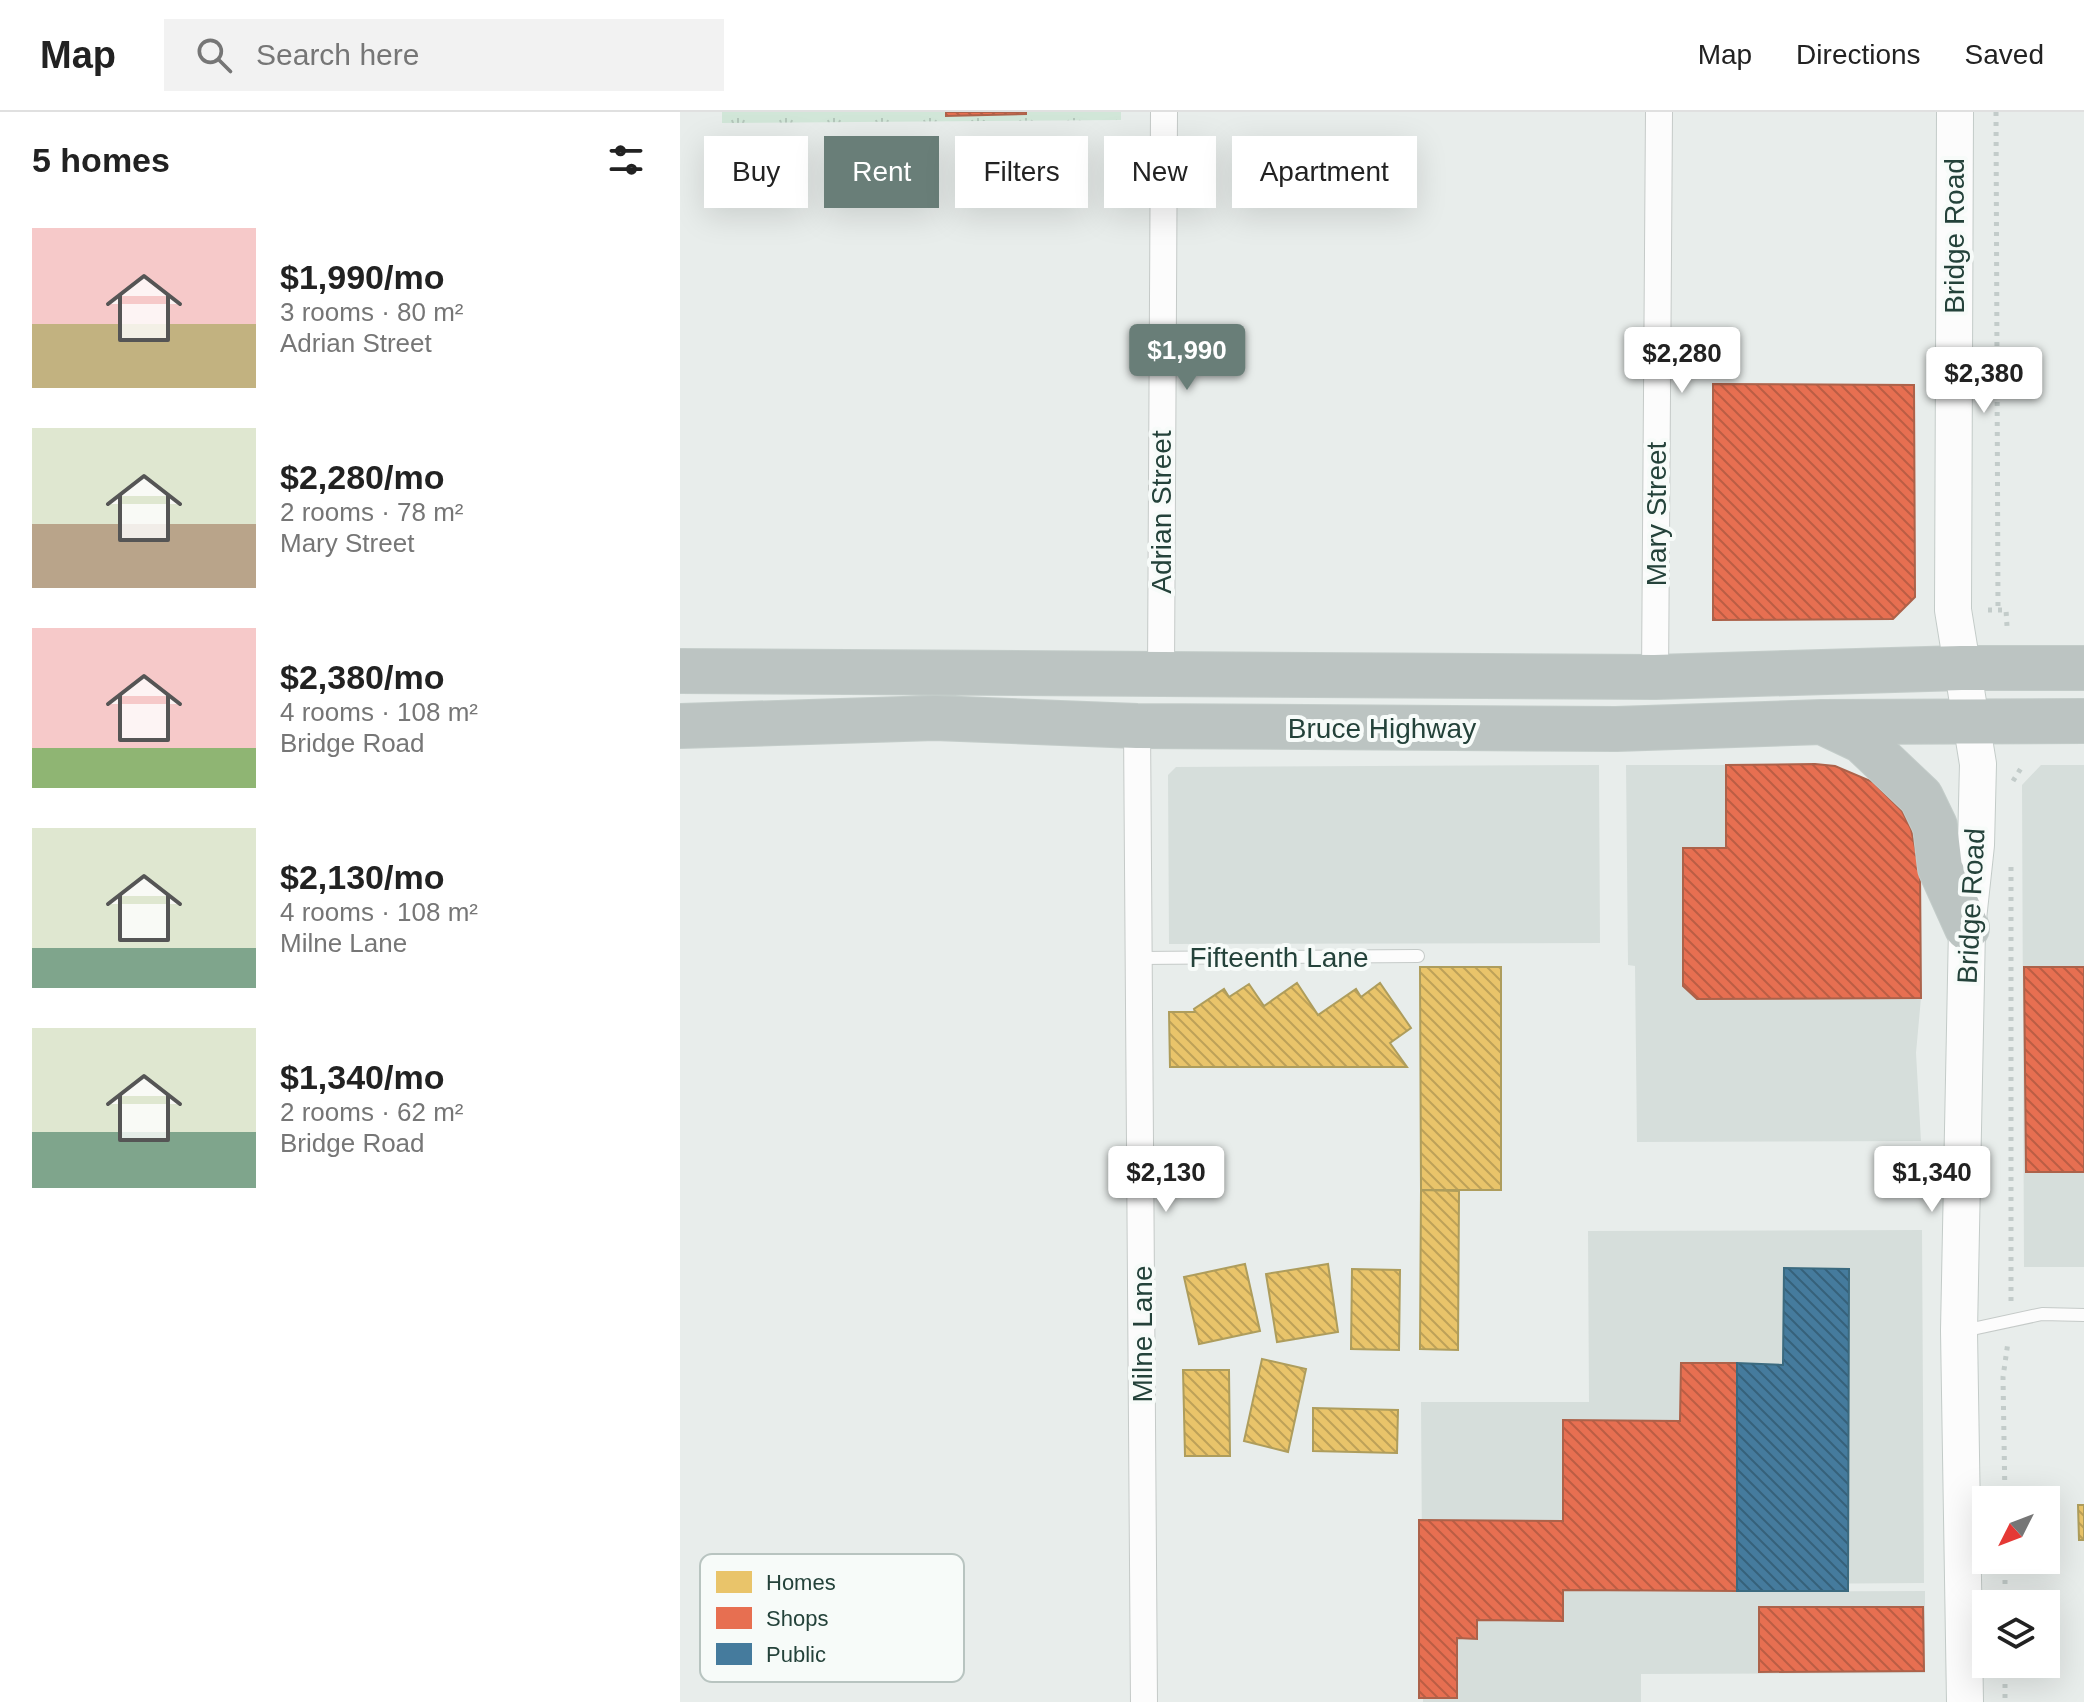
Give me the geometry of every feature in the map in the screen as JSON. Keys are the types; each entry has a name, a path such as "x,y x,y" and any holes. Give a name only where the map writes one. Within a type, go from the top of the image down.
{"highway":[{"name":"Bruce Highway","path":"680,671 1655,677 1961,668 2084,668"},
{"name":"Bruce Highway","path":"680,726 935,718 1137,726 1616,729 1822,722 2084,721"},
{"path":"1822,722 1862,741 1921,797 1935,826 1940,868 1967,928"}],"street":[{"name":"Adrian Street","path":"1161,672 1164,112"},
{"name":"Mary Street","path":"1655,677 1659,112"},
{"name":"Bridge Road","path":"1955,112 1953,610 1978,764 1977,819 1967,928 1959,1331 1965,1702"},
{"name":"Milne Lane","path":"1137,726 1144,1702"}],"lane":[{"name":"Fifteenth Lane","path":"1139,958 1418,956"},
{"path":"1959,1331 2042,1314 2084,1315"}],"path":[{"path":"1996,112 1998,610"},
{"path":"1988,610 2006,610 2007,626 2021,626"},
{"path":"2011,783 2023,765"},
{"path":"2005,1486 2003,1377 2009,1321 2011,862"},
{"path":"2005,1678 2005,1702"}],"shaded area":[{"path":"1599,765 1600,943 1169,944 1168,775 1176,767"},
{"path":"1626,765 1726,765 1726,848 1683,849 1684,964 1921,998 1916,1053 1921,1141 1637,1142 1635,966 1628,965"},
{"path":"2041,765 2084,765 2084,1267 2024,1267 2022,785"},
{"path":"1922,1230 1924,1583 1640,1585 1640,1592 1925,1591 1925,1673 1641,1674 1641,1702 1423,1702 1421,1402 1589,1402 1588,1231"}],"green space":[{"path":"722,112 1121,112 1121,120 722,123"}],"building: Homes":[{"path":"1420,967 1501,967 1501,1190 1421,1190"},
{"path":"1297,983 1318,1015 1356,989 1361,997 1380,983 1411,1028 1390,1043 1407,1067 1170,1067 1169,1012 1195,1012 1194,1009 1224,989 1229,997 1249,984 1264,1006"},
{"path":"1421,1190 1459,1191 1458,1350 1420,1349"},
{"path":"1245,1264 1260,1331 1199,1344 1184,1277"},
{"path":"1328,1264 1338,1332 1277,1342 1266,1274"},
{"path":"1352,1269 1400,1270 1399,1350 1351,1349"},
{"path":"1262,1359 1306,1369 1288,1452 1244,1441"},
{"path":"1183,1370 1229,1370 1230,1456 1185,1456"},
{"path":"1313,1408 1398,1410 1397,1453 1313,1451"},
{"path":"2078,1505 2084,1505 2084,1540 2079,1540"}],"building: Shops":[{"path":"946,112 1026,112 1026,114 946,116"},
{"path":"1713,384 1914,385 1915,597 1893,619 1713,620"},
{"path":"1726,765 1835,766 1873,782 1902,811 1911,829 1920,870 1921,998 1697,999 1683,986 1683,848 1726,848"},
{"path":"2024,967 2084,967 2084,1172 2026,1172"},
{"path":"1681,1363 1737,1363 1737,1591 1563,1590 1563,1621 1477,1620 1477,1639 1457,1638 1457,1698 1419,1698 1419,1520 1563,1521 1563,1420 1680,1421"},
{"path":"1759,1607 1923,1607 1924,1671 1759,1672"}],"building: Public":[{"path":"1784,1268 1849,1269 1848,1591 1737,1591 1737,1363 1783,1365"}]}
